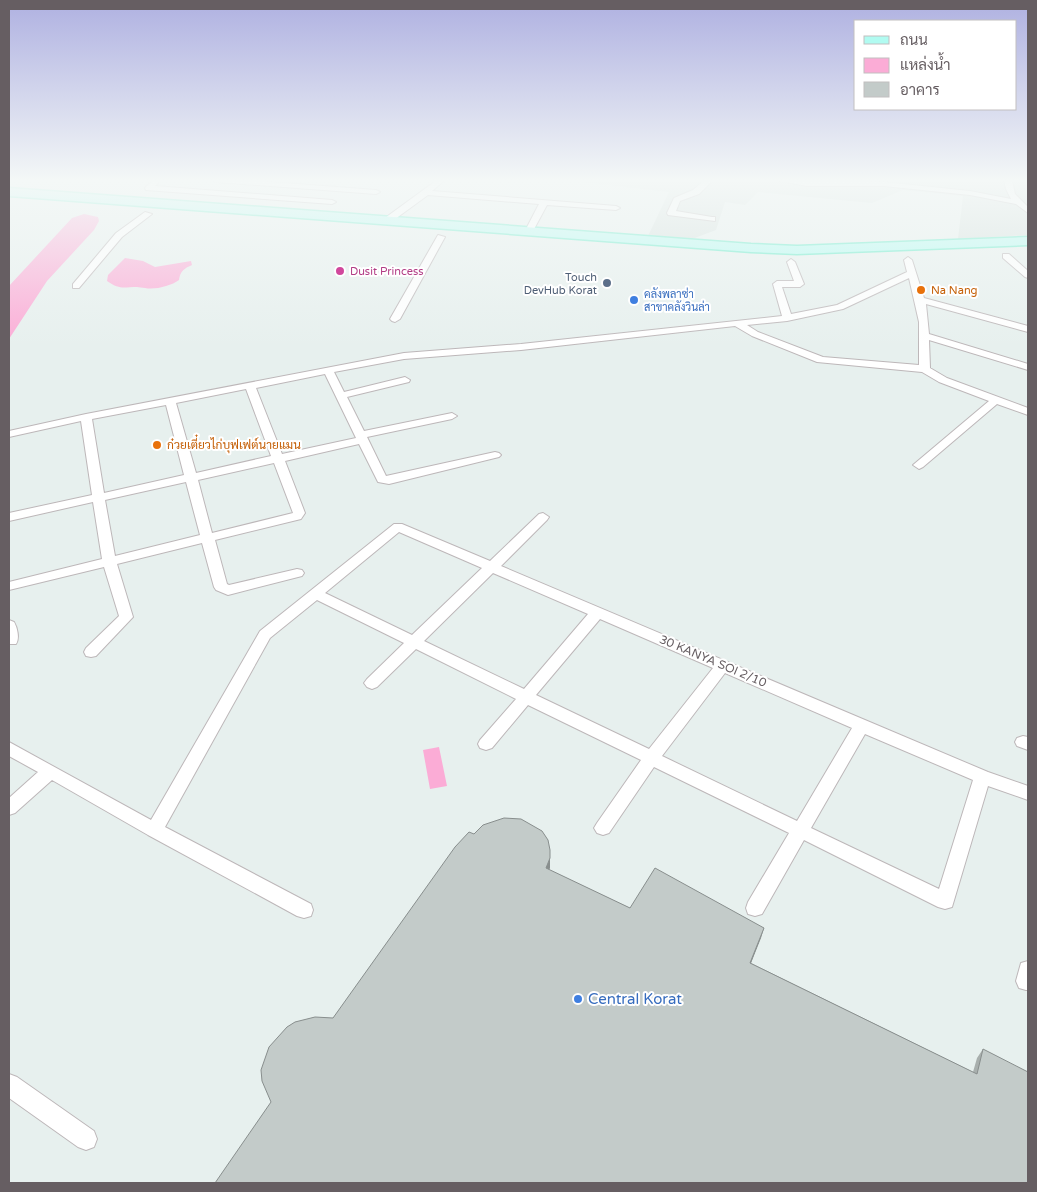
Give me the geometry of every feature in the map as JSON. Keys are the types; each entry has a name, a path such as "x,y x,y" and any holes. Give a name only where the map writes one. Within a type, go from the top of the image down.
{"main road":[{"path":"424,236 791,262 836,262"},
{"path":"594,236 797,250 1028,241"},
{"path":"1001,256 1028,255"},
{"path":"890,261 913,265"}],"street":[{"path":"76,286 118,236"},
{"path":"395,318 441,237"},
{"path":"1001,256 1028,275"},
{"path":"787,318 777,284 800,284 791,262"},
{"path":"9,434 86,416 404,356 521,347 787,318 840,306 913,265 926,336 923,362 925,369"},
{"path":"920,300 1028,329"},
{"path":"738,324 755,334 821,360 925,369 943,380 1028,412"},
{"path":"926,336 1028,367"},
{"path":"328,370 378,473 384,479 495,455"},
{"path":"340,396 406,380"},
{"path":"9,586 297,516 299,513 250,386"},
{"path":"918,465 996,400"},
{"path":"170,401 221,587 228,590 297,574"},
{"path":"86,416 109,561 126,617 91,652"},
{"path":"9,517 279,460 452,416"},
{"path":"372,683 543,517"},
{"name":"30 KANYA SOI 2/10","path":"315,594 398,527 982,777 1028,793"},
{"path":"154,830 265,635 315,594 944,901 982,777"},
{"path":"486,744 598,612"},
{"path":"9,625 11,640"},
{"path":"603,828 651,758 723,665"},
{"path":"755,908 862,726"},
{"path":"9,748 154,830 304,910"},
{"path":"9,808 51,771"},
{"path":"9,1085 86,1138"}],"shaded area":[{"path":"648,236 701,236 692,239"},
{"path":"958,236 1017,236 958,239"}],"water":[{"path":"56,236 89,236 47,281 9,339 9,286"},
{"path":"125,258 143,261 155,267 191,261 192,265 183,270 179,280 167,286 158,288 119,287 107,281 108,275"},
{"path":"439,747 447,786 430,789 423,750"}],"building":[{"name":"Central Korat","path":"504,818 521,819 542,831 548,840 550,850 550,858 546,868 630,908 655,868 764,928 750,963 977,1074 983,1049 1028,1072 1028,1183 215,1183 271,1102 262,1081 261,1070 269,1047 287,1027 295,1022 315,1017 333,1018 455,847 469,832 474,834 483,825"}],"place":[{"name":"Dusit Princess","path":"340,271"},
{"name":"Touch DevHub Korat","path":"607,283"},
{"name":"Na Nang","path":"921,290"},
{"name":"คลังพลาซ่า สาขาคลังวินล่า","path":"634,300"},
{"name":"ก๋วยเตี๋ยวไก่บุฟเฟต์นายแมน","path":"157,445"},
{"name":"Central Korat","path":"578,999"}]}
